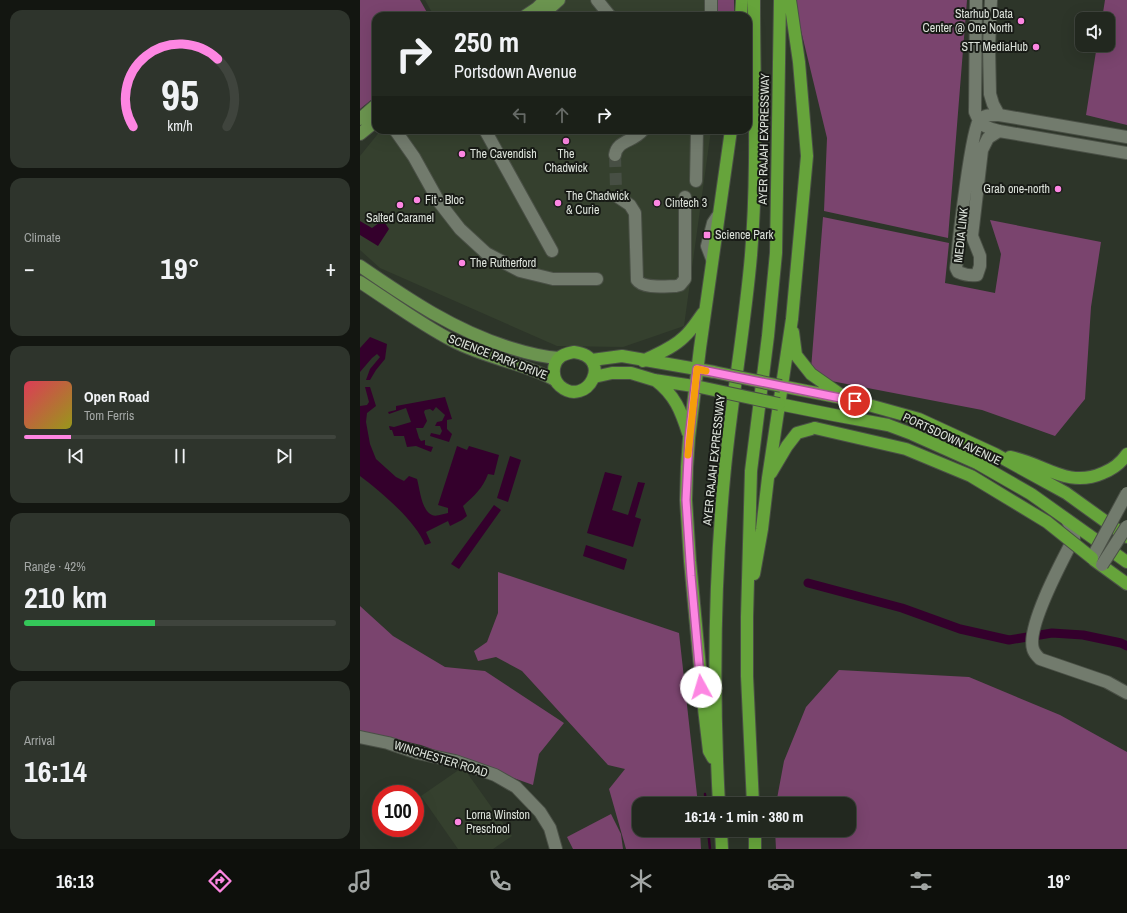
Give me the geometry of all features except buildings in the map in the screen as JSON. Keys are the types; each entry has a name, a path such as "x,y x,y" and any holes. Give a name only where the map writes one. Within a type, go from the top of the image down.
{"highway":[{"path":"741,12 742,0"},
{"name":"AYER RAJAH EXPRESSWAY","path":"719,797 716,613 725,468 751,255 755,161 754,0"},
{"name":"AYER RAJAH EXPRESSWAY","path":"753,797 747,676 751,471 768,336 776,253 780,0"},
{"path":"747,617 762,529 781,386 792,319 808,156 790,0"},
{"path":"717,764 710,751 703,700 686,500 689,438 698,387 705,311 730,134"},
{"path":"643,361 663,351 683,338 692,329 705,311"},
{"path":"792,319 796,355 811,374 847,399"},
{"path":"574,352 585,355 592,360 595,369 594,377 589,385 582,390 574,392 565,390 559,385 554,372 555,364 559,358 565,354 574,352"},
{"name":"PORTSDOWN AVENUE","path":"592,360 622,356 643,361 699,369 847,399 919,419 995,454 1066,493 1127,536"},
{"path":"594,377 612,373 631,373 654,380 667,389 673,398 682,416 689,438"},
{"name":"PORTSDOWN AVENUE","path":"654,380 698,387 888,425 912,434 977,463 1031,494 1127,562"},
{"path":"768,478 787,446 797,433 812,422 834,415"},
{"path":"797,433 815,428 906,449 972,476 1047,522 1127,584"},
{"path":"995,454 1015,458 1050,471 1080,479 1092,478 1112,470 1127,454"},
{"path":"721,837 722,849"},
{"path":"755,837 756,849"}],"main road":[{"path":"532,12 538,8 545,0"},
{"path":"545,12 558,0"},
{"path":"360,119 372,110"},
{"path":"360,134 372,124"},
{"name":"SCIENCE PARK DRIVE","path":"360,266 412,302 459,328 497,344 516,350 536,356 559,358"},
{"name":"SCIENCE PARK DRIVE","path":"360,282 405,313 453,341 488,356 545,374 556,380"}],"street":[{"path":"597,0 607,12"},
{"path":"711,0 711,12"},
{"path":"976,0 974,112 978,121 983,126 999,131 1127,153"},
{"path":"991,0 988,47 990,94 999,115"},
{"path":"978,121 986,115 999,115 1127,137"},
{"name":"MEDIA LINK","path":"978,121 975,130 956,268 958,272 971,276 977,275 980,266 980,256 972,236 982,150 988,138 999,131"},
{"path":"398,134 414,157 439,202 460,229 486,253 520,271 553,279 597,279"},
{"path":"487,134 552,251"},
{"path":"615,155 616,149 619,146 640,134"},
{"path":"696,181 697,134"},
{"path":"618,197 630,205 636,212 637,280 639,284 647,286 676,286 680,285 685,279 685,197"},
{"path":"360,288 373,290"},
{"path":"1097,562 1127,493"},
{"path":"1067,520 1074,532 1074,538 1044,599 1034,630 1032,640 1033,648 1040,659 1107,682 1127,693"},
{"path":"1097,562 1127,526"},
{"path":"1074,538 1080,535 1091,537"},
{"name":"WINCHESTER ROAD","path":"360,737 388,743 418,753 455,761 495,775 516,787 540,812 550,828 556,849"}],"shaded area":[{"path":"360,0 420,0 427,12 372,12 372,99 360,109"},
{"path":"425,0 717,0 717,12 432,12"},
{"path":"717,0 734,0 734,12 717,12"},
{"path":"797,0 967,0 948,238 824,211 827,138 797,14"},
{"path":"1105,0 1127,0 1127,125 1086,115 1096,52 1115,52 1115,12 1103,12"},
{"path":"378,134 710,134 684,326 623,347 557,346 380,268 360,250 360,156"},
{"path":"823,217 949,243 945,283 995,293 1001,254 990,220 1101,242 1091,307 1085,399 1055,436 982,410 826,380 811,369"},
{"path":"383,220 389,229 378,246 360,235 360,221 372,228"},
{"path":"370,337 387,344 385,359 370,380 366,380 370,369 380,357 377,354 360,372 360,348"},
{"path":"365,387 370,387 376,406 367,413 366,422 370,444 376,459 396,477 404,481 409,476 417,479 425,509 432,515 438,516 448,513 448,508 438,505 457,446 467,450 469,446 499,455 494,475 488,474 481,488 463,506 467,516 450,526 448,521 426,532 431,543 425,545 414,526 397,507 360,476 360,406 367,405 369,402"},
{"path":"445,397 452,419 447,420 447,429 452,434 449,442 430,436 431,433 440,435 442,431 440,426 435,426 437,422 442,421 445,415 436,407 433,411 430,409 425,410 424,412 427,421 423,428 416,428 421,441 425,440 425,445 433,447 431,452 416,446 407,447 404,436 394,436 389,426 394,427 411,422 406,408 389,414 388,412 396,410 396,406"},
{"path":"510,456 521,460 508,502 497,498"},
{"path":"605,472 622,476 612,510 628,515 638,482 645,483 635,517 641,519 633,547 587,533"},
{"path":"494,505 501,510 459,569 451,564"},
{"path":"586,545 627,559 624,570 583,556"},
{"path":"498,572 679,633 697,797 632,797 632,837 700,837 701,849 626,849 609,789 625,769 608,765 522,671 496,657 478,661 474,651 487,642 498,613"},
{"path":"360,606 393,636 445,667 485,671 564,723 539,754 533,785 421,745 360,731"},
{"path":"839,670 969,677 1060,715 1127,752 1127,849 776,849 775,837 856,837 856,797 777,797 784,761 806,707"},
{"path":"463,767 512,836 493,849 458,849 424,800 424,794"},
{"path":"611,814 621,834 623,849 573,849 567,837"}],"waterway":[{"path":"808,583 902,608 960,629 1009,640 1052,633 1083,635 1121,643 1127,646"},
{"path":"709,837 710,849"}],"tunnel":[{"path":"615,155 616,189 618,197"}],"slow traffic":[{"path":"688,455 697,369 706,371"}],"place":[{"name":"Starhub Data Center @ One North","path":"1021,21"},
{"name":"STT MediaHub","path":"1036,47"},
{"name":"The Chadwick","path":"566,141"},
{"name":"The Cavendish","path":"462,154"},
{"name":"Grab one-north","path":"1058,189"},
{"name":"Fit · Bloc","path":"417,200"},
{"name":"The Chadwick & Curie","path":"558,203"},
{"name":"Cintech 3","path":"657,203"},
{"name":"Salted Caramel","path":"400,205"},
{"name":"Science Park","path":"707,235"},
{"name":"The Rutherford","path":"462,263"},
{"name":"Lorna Winston Preschool","path":"458,822"}],"route":[{"path":"701,687 686,500 689,438 697,369 855,401"}]}
